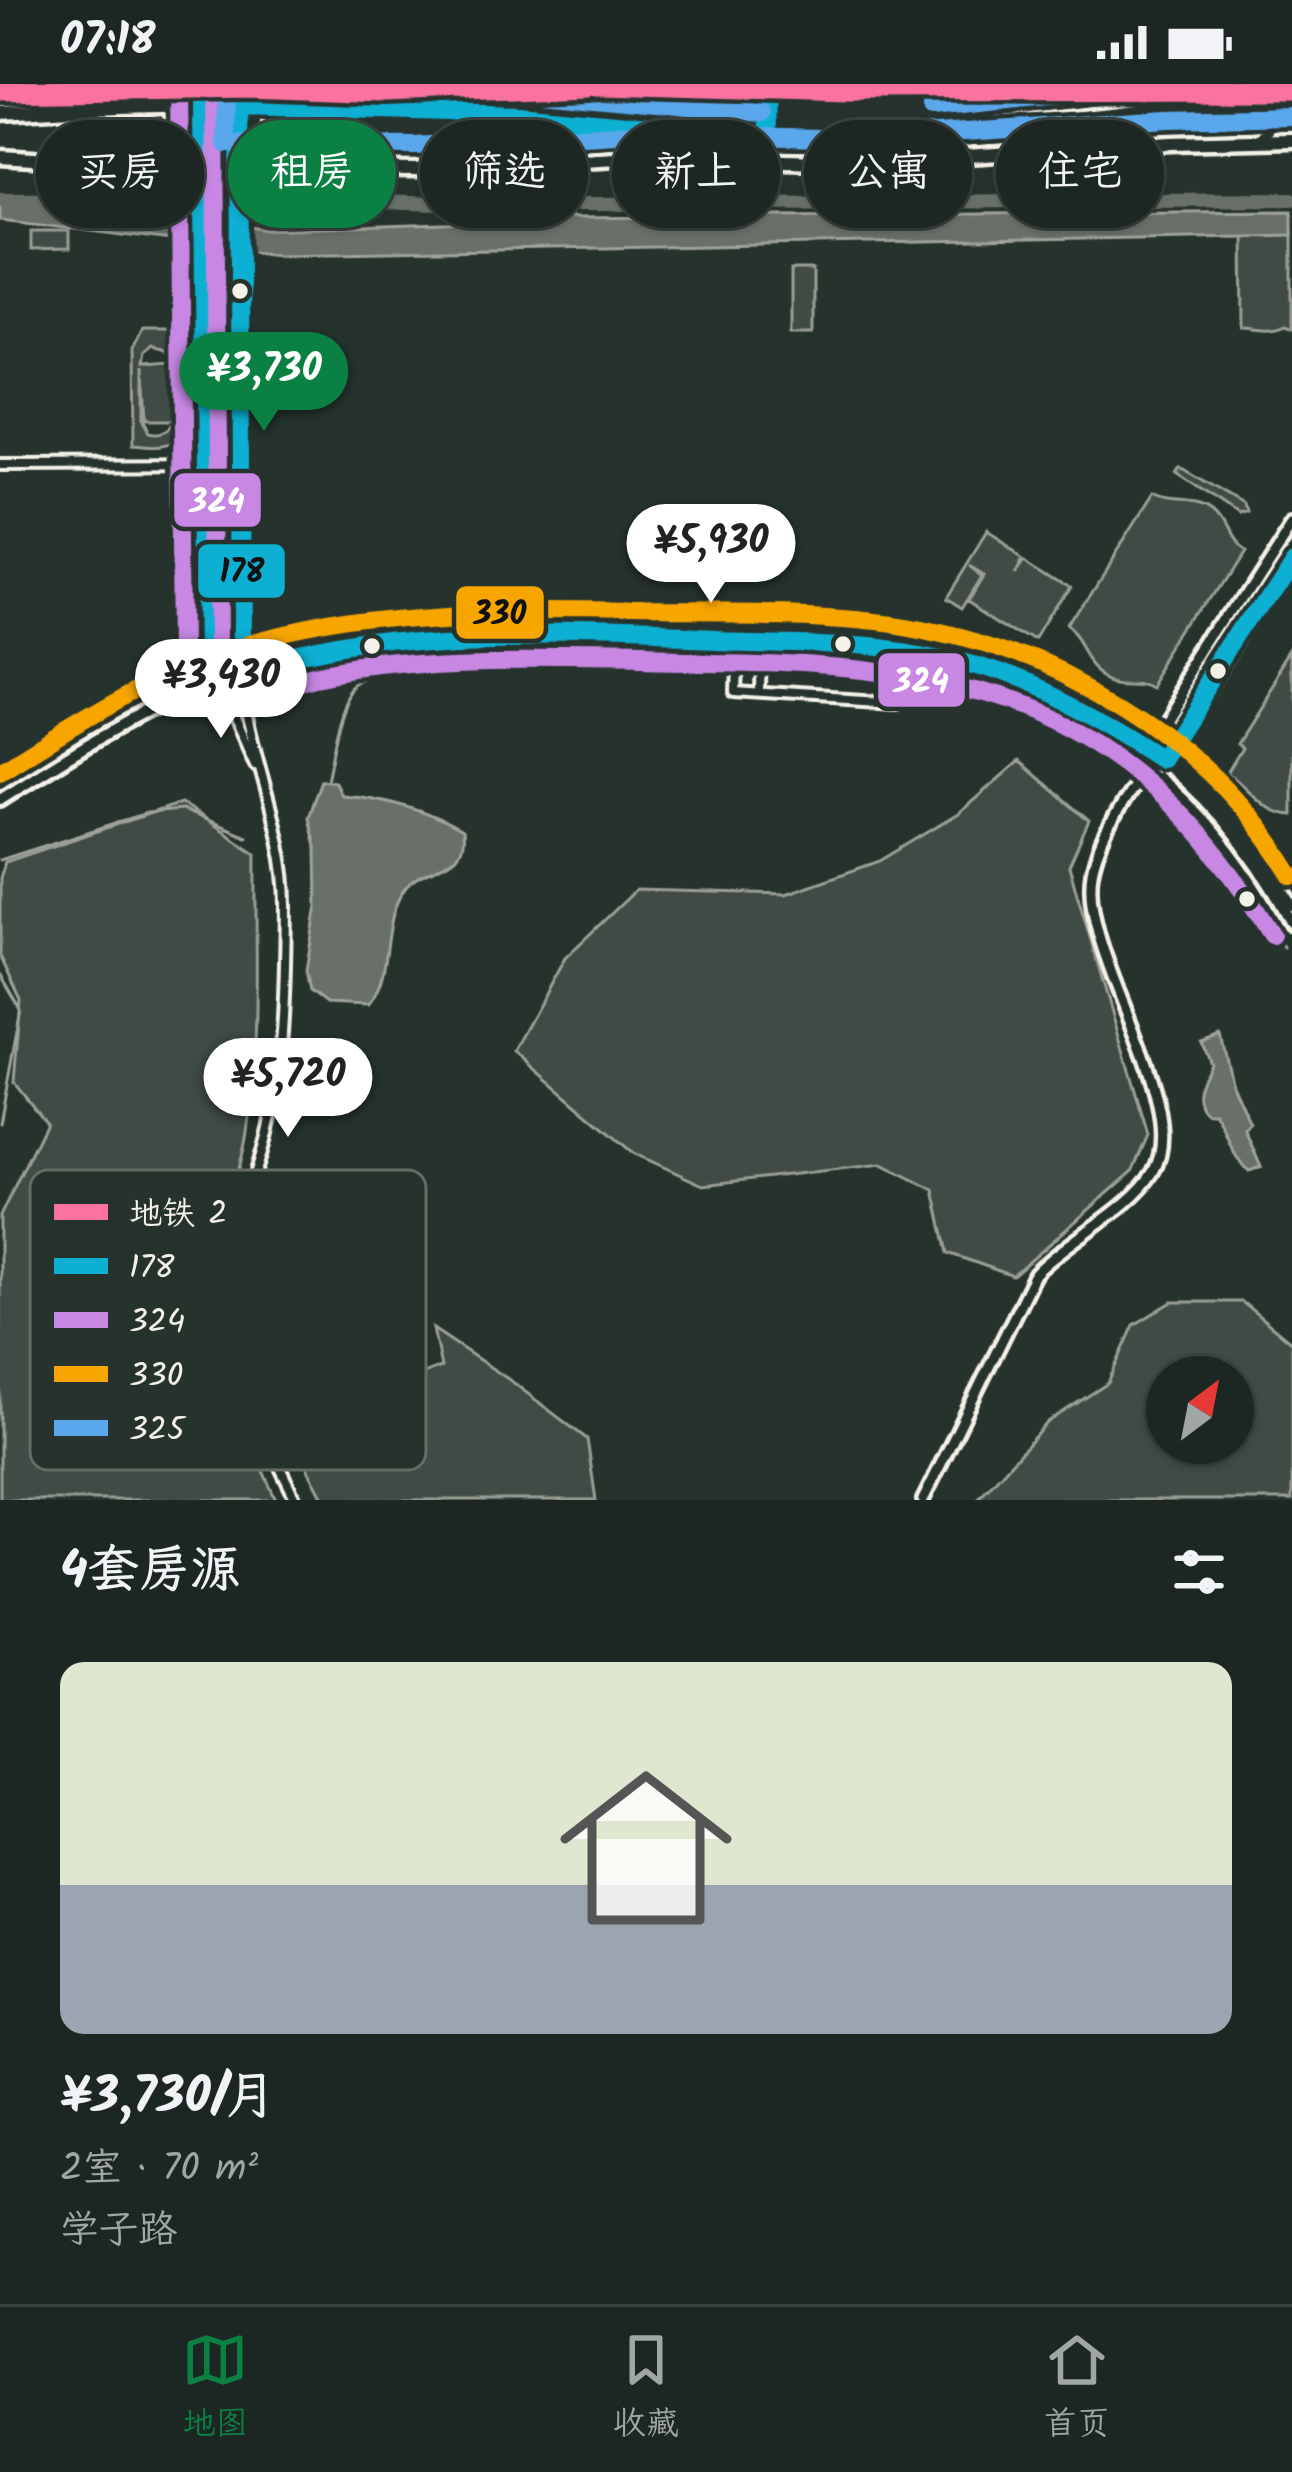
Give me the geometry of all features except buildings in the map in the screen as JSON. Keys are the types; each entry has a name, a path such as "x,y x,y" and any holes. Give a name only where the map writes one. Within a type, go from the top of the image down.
{"main road":[{"path":"202,120 203,84"},
{"path":"239,84 239,120"},
{"path":"1252,104 1266,110 1271,121 1265,135 1255,140"},
{"path":"972,130 1292,104"},
{"path":"167,106 176,120"},
{"path":"269,120 279,106"},
{"path":"0,113 279,106 518,114 612,123"},
{"path":"972,156 1292,140"},
{"path":"0,157 36,159"},
{"path":"396,170 612,158"},
{"path":"202,228 208,653 215,675"},
{"path":"240,228 242,666"},
{"path":"0,782 91,724 215,675 334,640 502,625 891,636 954,649 1042,679 1106,711 1230,817 1292,905"},
{"path":"761,635 905,655 950,656 1042,688 1149,745"},
{"path":"0,799 99,737 215,675"},
{"path":"1164,756 1241,844 1292,923"}],"street":[{"path":"518,114 519,84"},
{"path":"766,84 767,120"},
{"path":"0,465 241,464"},
{"path":"1146,770 1149,745 1292,518"},
{"path":"923,1500 1035,1274 1153,1173 1162,1122 1091,896 1091,876 1100,844 1146,770 1164,756 1292,557"},
{"path":"735,634 733,693 898,703 905,655"},
{"path":"759,694 761,635"},
{"path":"242,666 262,783 281,851 285,957 273,1101 255,1170"},
{"path":"215,675 262,783"},
{"path":"283,1470 296,1500"}],"shaded area":[{"path":"548,84 562,84 561,120 547,120"},
{"path":"0,198 36,201 36,224 0,220"},
{"path":"1292,211 1292,235 278,254 65,228 204,228 204,217 228,222 228,228 266,230 588,228 588,218 612,218 612,228 780,228 780,216 804,216 804,228 972,228 972,214 996,214 996,228 1164,228 1164,212"},
{"path":"31,231 69,231 69,249 31,250"},
{"path":"1243,231 1292,232 1292,329 1244,328"},
{"path":"791,270 813,270 813,333 791,333"},
{"path":"142,331 184,331 184,409 177,436 167,445 133,445 132,351","holes":["153,349 168,353 174,376 176,390 173,418 168,428 160,433 148,433 141,421 141,371 144,421 171,421 171,365 142,367 144,356"]},
{"path":"1181,469 1244,506 1246,513 1238,516 1177,475"},
{"path":"1152,498 1210,513 1240,552 1157,684 1108,674 1069,629"},
{"path":"986,532 1026,557 1018,572 1028,558 1072,586 1038,642 969,599 984,574 969,565 982,575 962,607 946,597"},
{"path":"1292,657 1292,815 1264,805 1227,773 1242,748 1237,744"},
{"path":"1019,761 1089,821 1069,866 1148,1135 1132,1172 1013,1276 948,1253 934,1190 882,1164 703,1185 633,1153 514,1051 565,958 636,890 786,894 880,861 958,814"},
{"path":"321,780 335,782 341,795 404,806 462,831 462,844 452,860 414,880 398,900 382,978 368,1005 326,1003 310,991 306,970 317,906 316,850 308,817"},
{"path":"181,803 256,853 255,1031 251,1103 238,1170 30,1170 30,1470 263,1470 276,1500 0,1500 0,1216 46,1122 14,1082 21,1000 0,956 0,878 5,862"},
{"path":"1220,1035 1232,1084 1250,1124 1245,1130 1261,1167 1249,1171 1215,1113 1207,1113 1199,1101 1198,1089 1209,1062 1201,1042"},
{"path":"1172,1302 1242,1302 1292,1343 1292,1500 977,1500 1048,1422 1108,1383 1134,1325"},
{"path":"433,1329 587,1439 596,1500 324,1500 308,1470 426,1470 426,1373 441,1367"}],"waterway":[{"path":"0,199 220,197 471,205 1292,199"},
{"path":"327,780 351,693 376,677 404,671 474,667 765,672 921,686 1014,713 1096,755 1133,780 1230,871 1283,947"},
{"path":"0,860 147,813 182,810 246,836"},
{"path":"0,974 21,1010 0,1123"}],"metro line":[{"name":"2","path":"0,91 250,87 387,92 589,84"},
{"name":"2","path":"597,84 845,91 1292,90"}],"transit line":[{"name":"324","path":"179,84 184,653 193,684 207,703 235,702 362,669 491,660 794,665 880,672 958,687 1030,710 1096,745 1158,793 1217,855 1272,935"},
{"name":"324","path":"215,84 218,661 237,681 283,676"},
{"name":"325","path":"227,84 226,144 414,146 634,133 857,139 1291,116"},
{"name":"178","path":"239,84 242,659 280,651"},
{"name":"325","path":"309,84 520,90 762,113"},
{"name":"178","path":"767,84 768,137 518,114 202,105 208,653 218,681 341,650 463,637 586,636 872,646 966,663 1018,681 1091,716 1161,759 1292,557"},
{"name":"325","path":"931,109 1171,84"},
{"name":"330","path":"0,771 172,673 233,650 330,627 430,615 529,612 860,618 952,634 1011,652 1121,705 1216,780 1292,876"}]}
